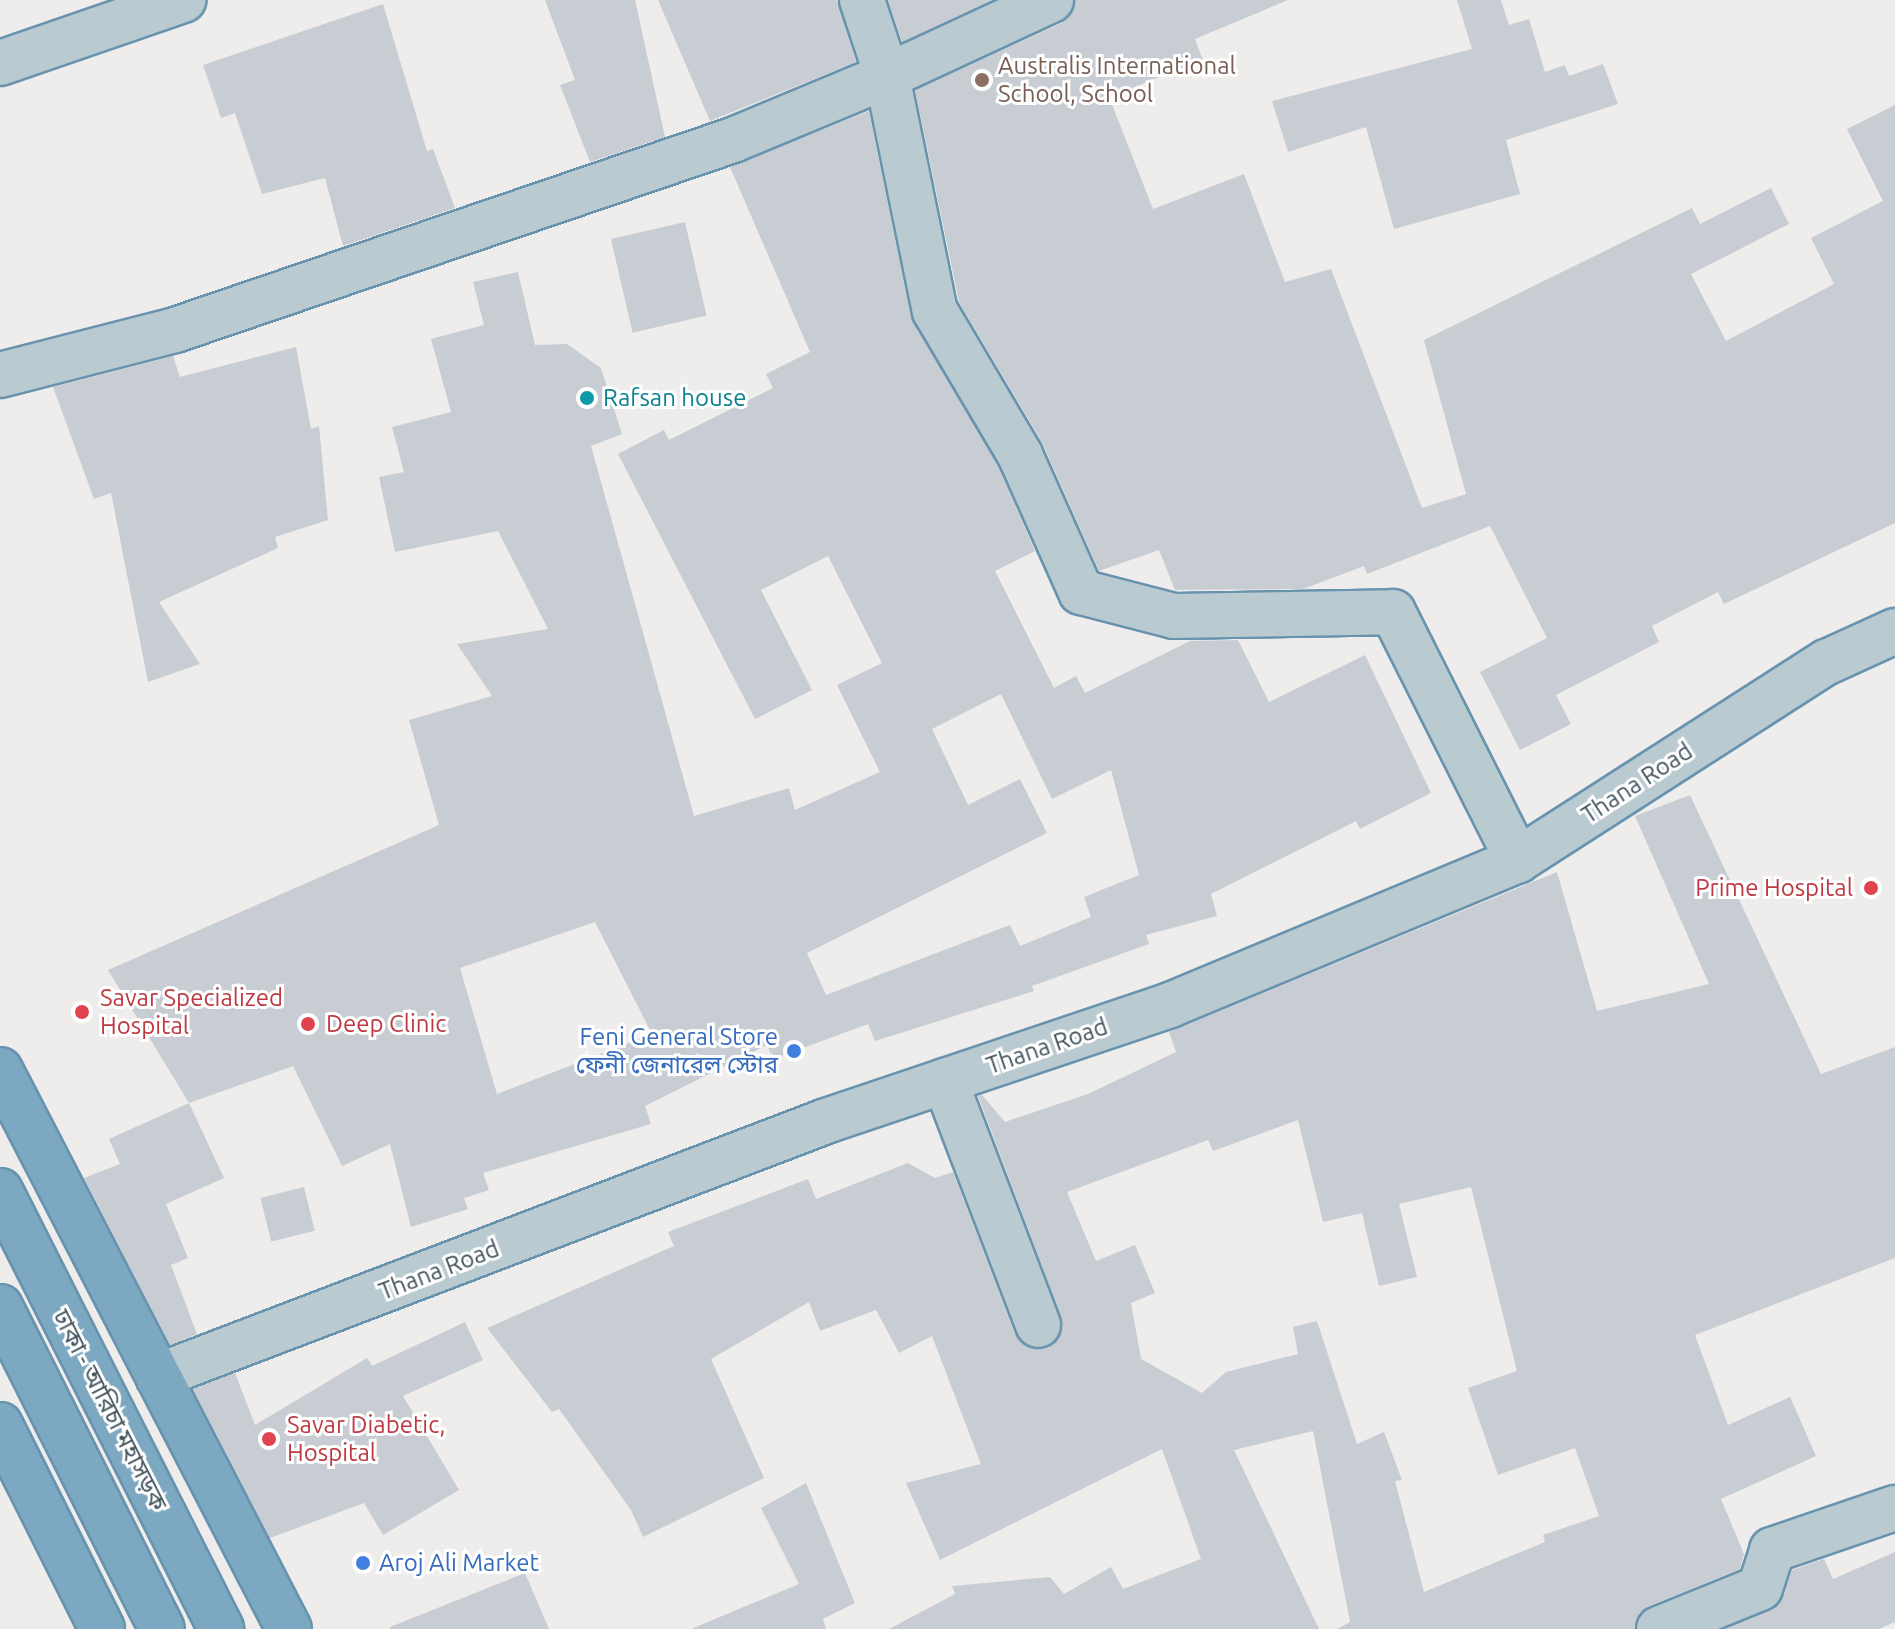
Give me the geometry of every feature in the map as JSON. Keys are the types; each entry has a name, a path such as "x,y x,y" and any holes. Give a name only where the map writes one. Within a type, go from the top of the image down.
{"highway":[{"path":"0,1070 289,1629"},
{"name":"ঢাকা - আরিচা মহাসড়ক","path":"0,1191 221,1629"},
{"path":"0,1307 162,1629"},
{"path":"0,1425 102,1629"}],"street":[{"path":"0,63 183,0"},
{"path":"862,0 887,76 935,311 1020,455 1081,592 1174,616 1393,612 1518,860"},
{"path":"0,375 175,330 733,140 887,76 1051,0"},
{"name":"Thana Road","path":"158,1376 826,1121 1170,1005 1518,860 1827,662 1895,631"},
{"path":"945,1081 1038,1325"},
{"path":"1659,1629 1760,1588 1772,1550 1895,1508"}],"building":[{"path":"545,0 635,0 665,137 590,162 560,85 575,80"},
{"path":"658,0 838,0 856,62 710,121"},
{"path":"888,0 992,0 902,42"},
{"path":"1076,0 1288,0 1195,39 1203,60 1109,97 1153,209 1244,174 1285,282 1331,269 1422,508 1466,494 1424,340 1692,208 1700,224 1771,188 1789,224 1691,274 1726,341 1834,284 1811,238 1883,201 1847,129 1895,105 1895,523 1724,604 1718,592 1652,626 1659,642 1556,695 1571,724 1520,750 1480,672 1547,638 1490,526 1367,574 1364,566 1303,589 1175,590 1159,550 1099,571 1042,442 959,302 915,90 1062,23"},
{"path":"1457,0 1501,0 1509,25 1529,19 1545,72 1565,65 1569,76 1603,64 1618,104 1506,140 1520,194 1394,229 1366,127 1288,152 1272,101 1472,49"},
{"path":"383,4 427,151 433,149 455,208 343,246 325,178 262,194 235,113 221,118 203,65"},
{"path":"869,111 911,316 998,466 1035,551 995,571 1054,688 1076,676 1085,693 1190,641 1238,640 1269,702 1365,655 1431,793 1360,829 1356,821 1211,894 1217,916 1146,935 1149,944 1032,986 1034,991 875,1041 868,1024 773,1059 767,1045 645,1106 651,1124 483,1173 489,1190 464,1198 468,1209 411,1227 390,1144 342,1166 293,1066 189,1103 108,970 439,825 409,720 492,696 457,644 548,629 498,531 395,552 379,477 404,472 392,427 451,412 431,339 484,325 473,282 518,272 535,345 567,344 601,368 622,434 591,446 694,816 789,788 795,810 880,772 837,685 882,663 828,556 761,590 812,690 755,719 618,454 664,430 669,440 773,388 766,374 810,352 730,167","holes":["1001,694 1052,799 1111,770 1139,875 1084,897 1091,917 1020,946 1010,925 826,995 807,953 1047,833 1020,779 968,805 932,729","595,922 652,1034 497,1094 460,968"]},
{"path":"685,222 707,316 633,333 611,239"},
{"path":"296,347 311,429 319,426 328,520 275,537 278,548 159,602 200,664 148,682 111,493 94,499 53,387 173,356 180,377"},
{"path":"1690,795 1821,1074 1895,1047 1895,1258 1695,1335 1728,1425 1790,1397 1816,1456 1721,1499 1744,1554 1740,1569 1649,1606 1639,1614 1635,1629 1337,1629 1350,1622 1313,1431 1234,1450 1319,1629 889,1629 955,1594 952,1586 1050,1577 1064,1594 1111,1567 1123,1589 1201,1559 1162,1449 940,1560 906,1483 981,1464 932,1336 899,1353 876,1310 820,1331 809,1302 711,1359 764,1478 643,1537 631,1510 559,1409 552,1412 487,1328 674,1246 668,1232 808,1179 816,1199 908,1163 935,1178 953,1172 1015,1334 1033,1349 1048,1348 1062,1330 1061,1316 978,1096 982,1095 1005,1122 1088,1094 1176,1052 1169,1032 1557,872 1597,1011 1709,984 1635,816","holes":["1298,1120 1323,1222 1362,1213 1379,1286 1417,1277 1399,1204 1471,1187 1517,1371 1468,1388 1498,1475 1575,1448 1599,1516 1543,1535 1545,1542 1424,1592 1395,1481 1402,1480 1384,1432 1357,1444 1317,1321 1293,1327 1298,1354 1226,1372 1202,1393 1141,1359 1131,1303 1155,1293 1135,1245 1096,1261 1067,1192 1208,1140 1213,1151"]},
{"path":"189,1103 224,1178 166,1204 188,1258 171,1265 197,1334 170,1345 84,1178 120,1164 109,1139"},
{"path":"304,1187 315,1231 271,1242 260,1198"},
{"path":"465,1322 483,1360 403,1396 459,1490 383,1535 364,1503 270,1538 193,1389 235,1373 255,1425 367,1358 372,1366"},
{"path":"806,1483 855,1603 823,1619 826,1629 691,1629 799,1584 761,1508"},
{"path":"1895,1552 1895,1622 1879,1629 1725,1629 1778,1605 1792,1570 1824,1559 1833,1579"},
{"path":"525,1573 549,1629 390,1629 390,1627"}],"place":[{"name":"Australis International School, School","path":"982,80"},
{"name":"Rafsan house","path":"587,398"},
{"name":"Prime Hospital","path":"1871,888"},
{"name":"Savar Specialized Hospital","path":"82,1012"},
{"name":"Deep Clinic","path":"308,1024"},
{"name":"Feni General Store ফেনী জেনারেল স্টোর","path":"794,1051"},
{"name":"Savar Diabetic, Hospital","path":"269,1439"},
{"name":"Aroj Ali Market","path":"363,1563"}]}
